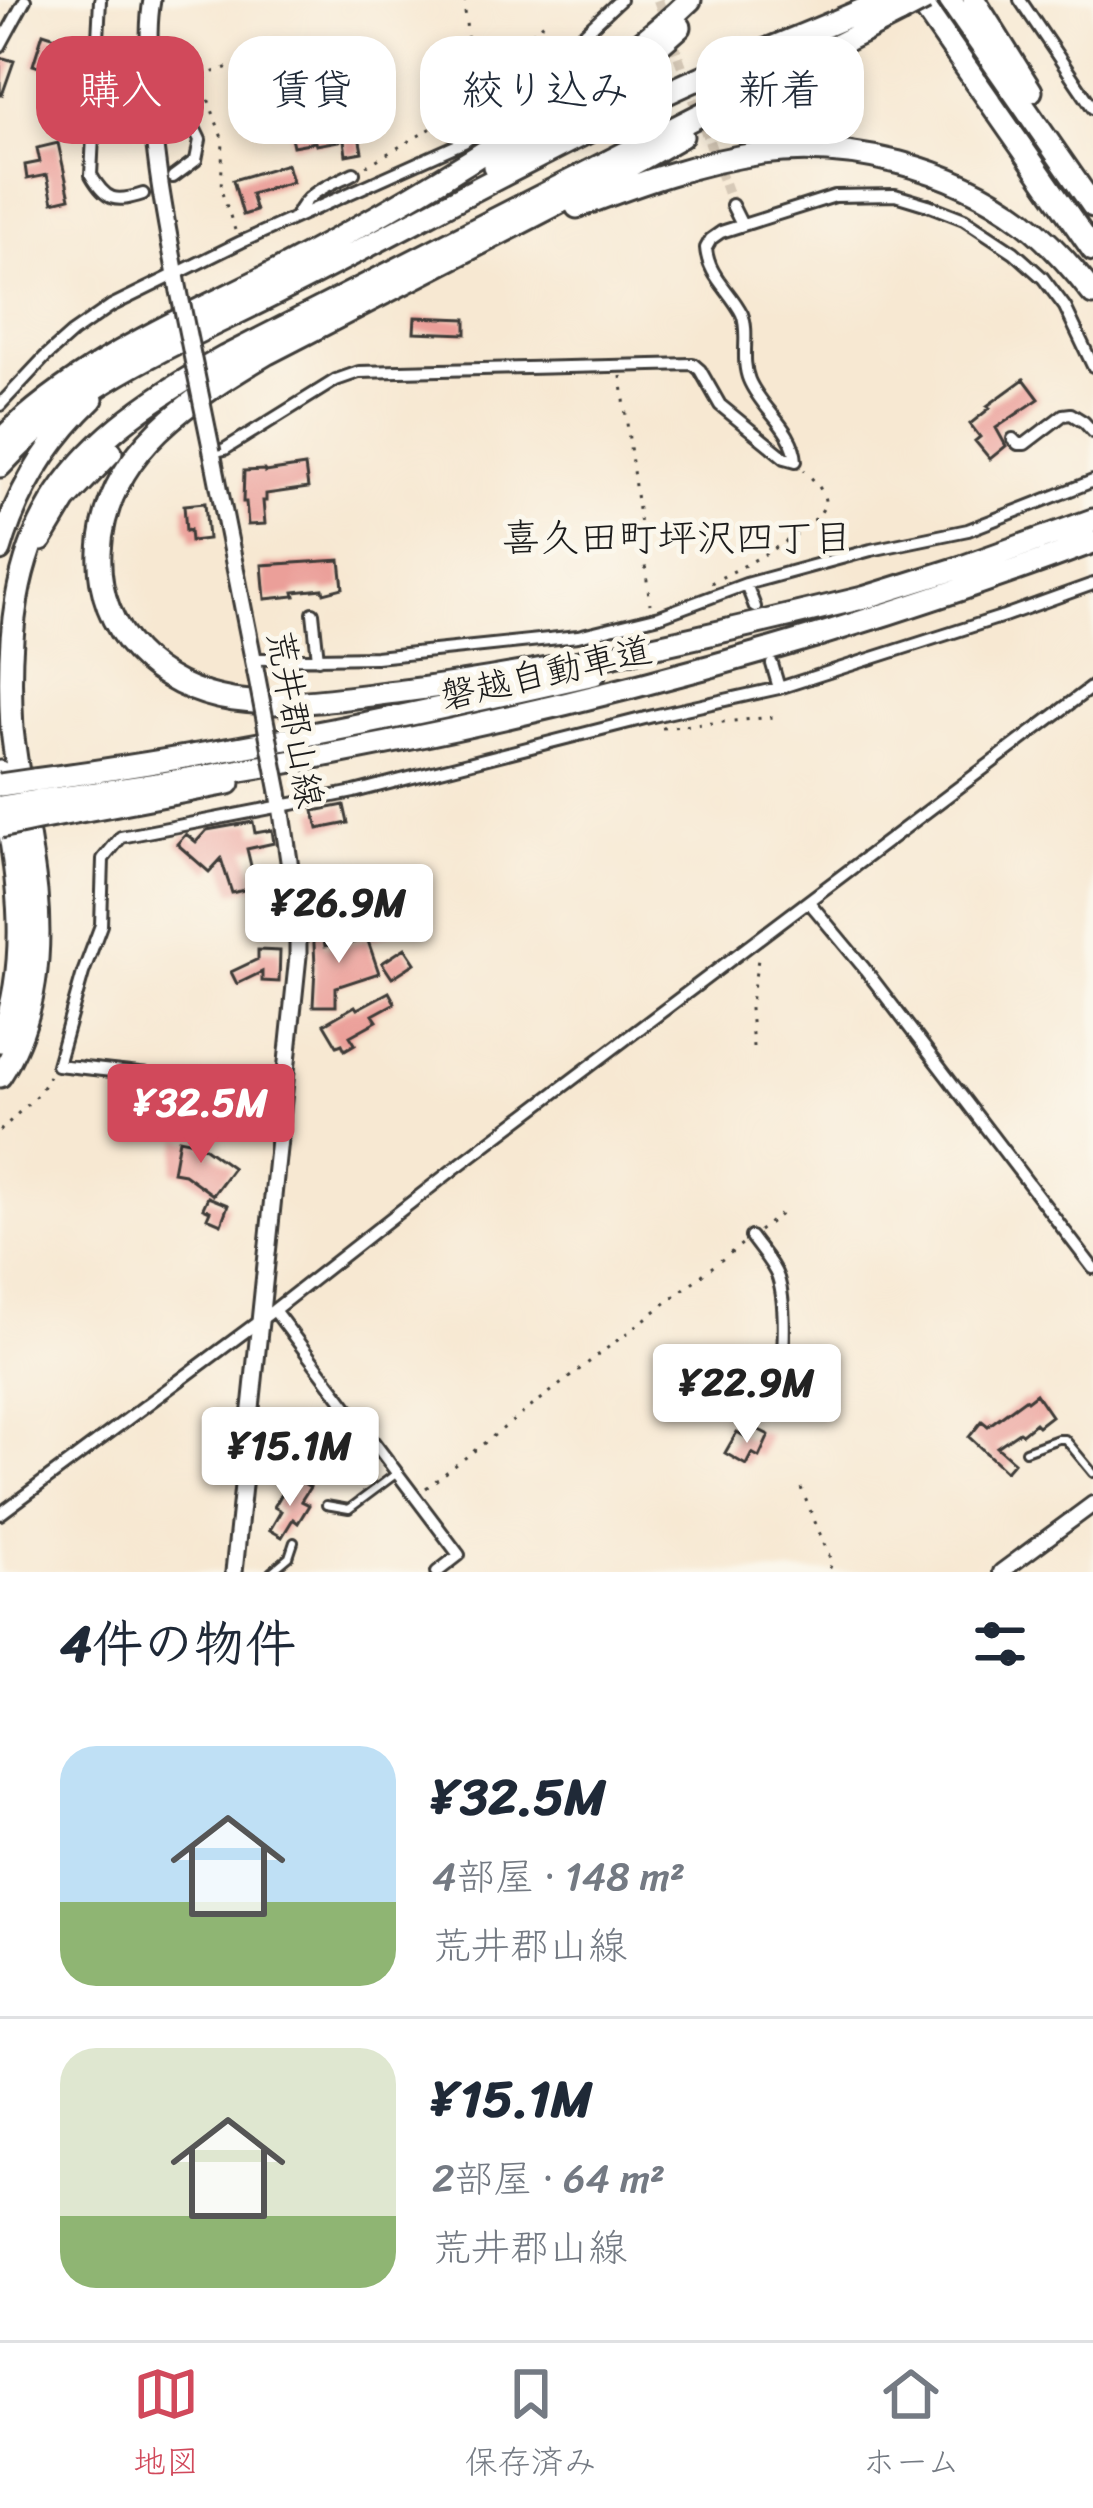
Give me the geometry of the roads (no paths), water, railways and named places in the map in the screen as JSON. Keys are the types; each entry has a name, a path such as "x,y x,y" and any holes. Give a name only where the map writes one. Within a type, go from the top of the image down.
{"highway":[{"path":"0,441 47,398 105,359 370,222 486,152 623,57 690,0"},
{"path":"372,244 626,75 674,34 703,0"},
{"path":"950,0 1093,201"},
{"path":"974,0 1093,201"},
{"path":"0,466 68,404 137,362 671,91 907,3"},
{"path":"10,704 22,588 39,542 65,500 99,462 160,412 658,151 907,3"},
{"path":"907,3 1093,250"},
{"path":"0,1076 20,1041 39,949 34,872 10,704 10,603 32,528 75,466 137,411 225,357 861,32"},
{"path":"458,255 594,201 705,164 766,153 824,151 916,169 975,191 1048,242 1093,294"},
{"path":"276,349 204,393 147,441 120,477 104,520 99,565 115,625 139,656 190,689 230,699 286,703 446,686 585,661 871,596"},
{"path":"0,550 24,489 48,449 78,413 137,362"},
{"name":"磐越自動車道","path":"0,784 37,800 194,755 459,705 632,664 871,596 1093,520"},
{"name":"磐越自動車道","path":"0,806 201,790 612,693 878,617 1093,542"},
{"path":"0,772 21,935 14,998 0,1041"},
{"path":"0,827 37,800"}],"main road":[{"path":"149,36 152,0"},
{"path":"155,144 178,283"},
{"name":"荒井郡山線","path":"178,283 255,666 298,923 267,1314 234,1572"}],"street":[{"path":"0,46 25,0"},
{"path":"100,0 91,175 112,198 125,200 143,194"},
{"path":"0,405 45,357 111,306 178,283 239,243 464,142 502,114 620,0"},
{"path":"1020,0 1093,108"},
{"path":"173,177 196,160 199,144"},
{"path":"296,217 302,202 354,172"},
{"path":"212,452 225,449 336,380 359,372 697,365 720,405 785,458 796,461 785,430 749,380 743,353 744,318 708,262 708,242 722,232 835,196 896,195 964,219 1043,278 1065,307 1093,366"},
{"path":"732,205 742,225"},
{"path":"1013,439 1024,444 1071,414 1093,432"},
{"path":"255,666 556,638 652,618 746,584 968,530 1093,481"},
{"path":"746,584 755,607"},
{"path":"286,1090 56,1064 101,925 103,859 121,837 280,800 354,792 778,688 1093,584"},
{"path":"314,613 318,658"},
{"path":"772,664 778,688"},
{"path":"0,1514 1093,686"},
{"path":"809,902 1093,1268"},
{"path":"751,1238 778,1278 783,1363 782,1390 773,1414"},
{"path":"267,1314 416,1496 458,1555 437,1572"},
{"path":"1000,1572 1093,1504"}],"lane":[{"path":"1025,1451 1065,1439 1093,1472"},
{"path":"326,1505 350,1509 397,1473"},
{"path":"272,1572 289,1557 294,1543"}],"tunnel":[{"path":"658,0 732,205"}],"district":[{"name":"喜久田町坪沢四丁目","path":"677,537"}]}
